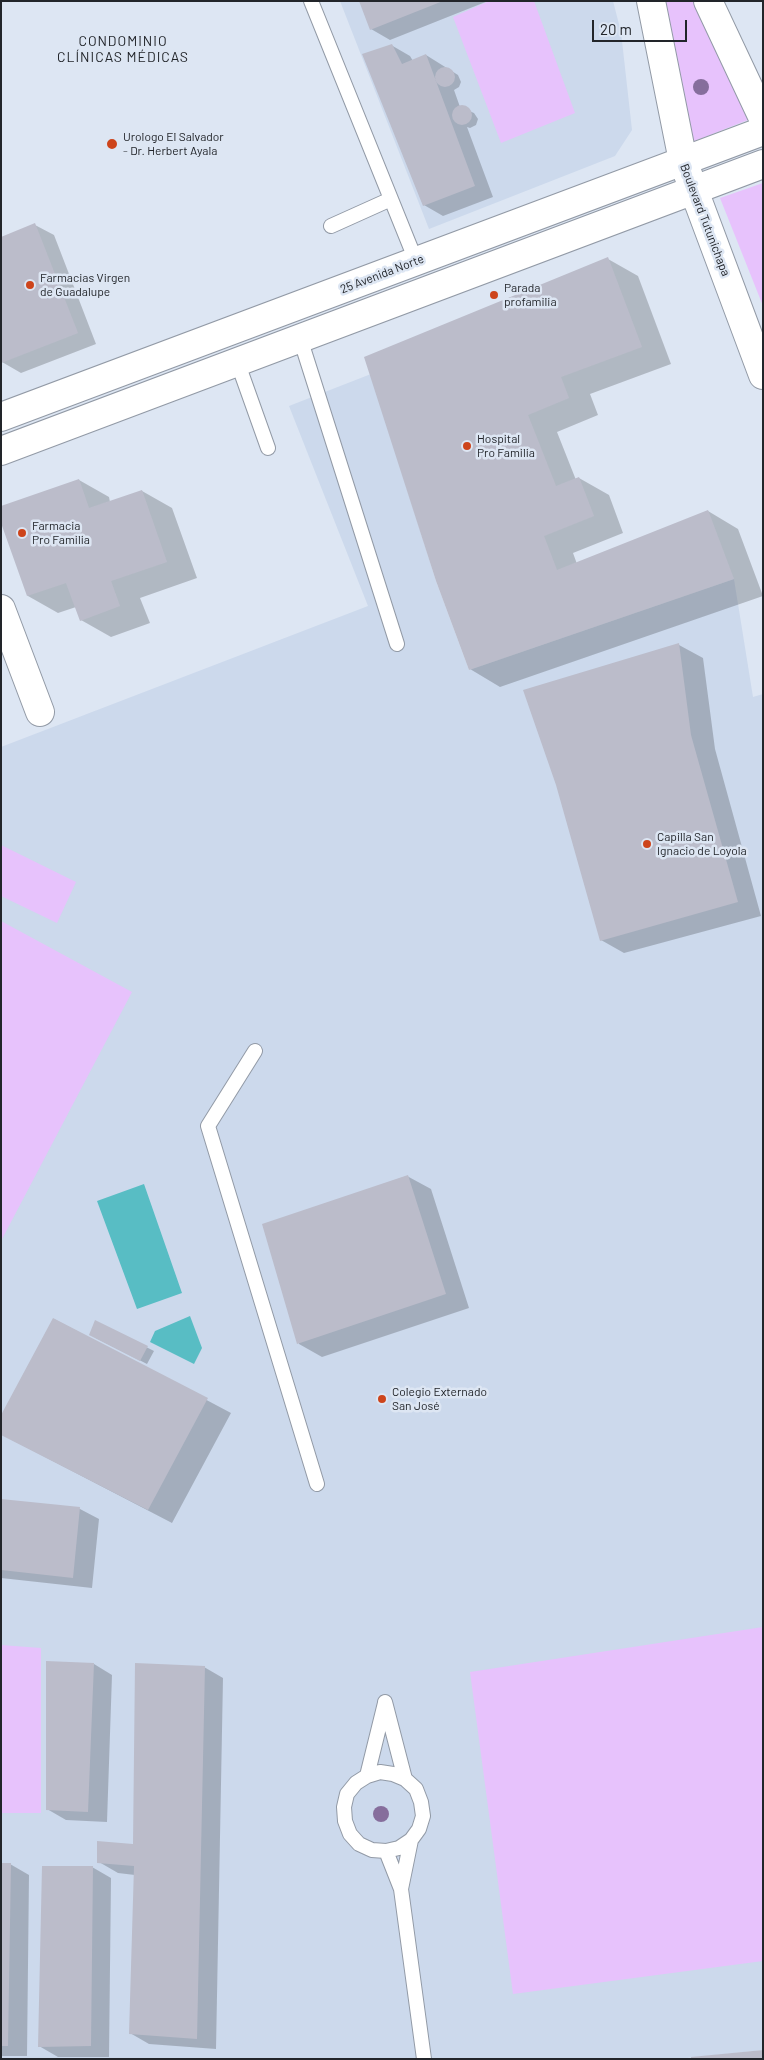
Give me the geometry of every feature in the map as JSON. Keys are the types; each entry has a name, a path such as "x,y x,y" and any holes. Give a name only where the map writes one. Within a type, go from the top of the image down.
{"street":[{"name":"Boulevard Tutunichapa","path":"651,1 683,161 763,375"},
{"path":"708,1 763,118"},
{"name":"25 Avenida Norte","path":"1,417 763,131"},
{"path":"1,450 763,164"},
{"path":"1,608 40,712"}],"lane":[{"path":"311,1 416,261"},
{"path":"331,226 391,199"},
{"path":"300,338 397,644"},
{"path":"238,361 268,448"},
{"path":"254,1051 208,1126 316,1484"},
{"path":"367,1776 385,1702 405,1779"},
{"path":"380,1772 393,1774 405,1779 416,1789 421,1802 422,1816 418,1829 410,1840 399,1848 386,1851 372,1850 359,1844 350,1834 344,1821 344,1807 347,1794 356,1783 367,1776 380,1772"},
{"path":"401,1889 410,1840"},
{"path":"386,1851 401,1889 424,2059"}],"shaded area":[{"path":"340,1 613,1 621,32 632,130 615,156 429,229"},
{"path":"489,1 534,1 575,113 501,143 453,17"},
{"path":"660,1 699,1 753,118 692,142"},
{"path":"763,183 763,306 720,198"},
{"name":"Colegio Externado San José","path":"371,374 436,581 469,670 734,579 753,697 763,694 763,2050 678,2059 1,2059 1,747 368,606 289,406"},
{"path":"1,845 76,882 57,923 1,896"},
{"path":"1,921 132,992 1,1241"},
{"path":"763,1627 763,1961 513,1994 470,1672"},
{"path":"1,1645 41,1648 41,1813 1,1813"}],"water":[{"path":"144,1184 182,1293 137,1309 97,1201"},
{"path":"190,1316 202,1348 194,1364 150,1342 155,1331"}],"building":[{"path":"359,1 443,1 370,30"},
{"path":"392,44 402,64 426,54 475,186 423,206 362,54"},
{"path":"445,67 452,70 455,77 452,84 445,87 438,84 435,77 438,70"},
{"path":"462,105 469,108 472,115 469,122 462,125 455,122 452,115 455,108"},
{"name":"Farmacias Virgen de Guadalupe","path":"35,223 78,333 1,363 1,237"},
{"name":"Hospital Pro Familia","path":"608,257 642,347 561,377 569,398 528,415 556,486 579,477 594,516 544,536 557,570 708,510 734,579 469,670 436,581 364,357"},
{"path":"79,479 89,508 142,490 167,562 111,581 120,606 80,621 66,583 27,596 1,523 1,506"},
{"name":"Capilla San Ignacio de Loyola","path":"679,643 691,735 738,902 600,941 556,785 523,690"},
{"path":"408,1175 446,1294 297,1344 262,1224"},
{"path":"53,1318 208,1398 148,1510 1,1435 1,1415"},
{"path":"95,1320 148,1346 140,1361 89,1335"},
{"path":"1,1499 80,1507 73,1578 1,1570"},
{"path":"46,1661 94,1663 88,1812 46,1810"},
{"path":"135,1663 205,1666 197,2039 129,2034 134,1866 97,1863 97,1841 133,1844"},
{"path":"1,1863 11,1863 8,2046 1,2046"},
{"path":"42,1866 93,1866 91,2046 38,2047"},
{"path":"763,2050 763,2059 691,2059 691,2057"}],"place":[{"name":"Urologo El Salvador - Dr. Herbert Ayala","path":"112,144"},
{"name":"Farmacias Virgen de Guadalupe","path":"30,285"},
{"name":"Parada profamilia","path":"494,295"},
{"name":"Hospital Pro Familia","path":"467,446"},
{"name":"Farmacia Pro Familia","path":"22,533"},
{"name":"Capilla San Ignacio de Loyola","path":"647,844"},
{"name":"Colegio Externado San José","path":"382,1399"}],"district":[{"name":"CONDOMINIO CLÍNICAS MÉDICAS","path":"123,49"}]}
